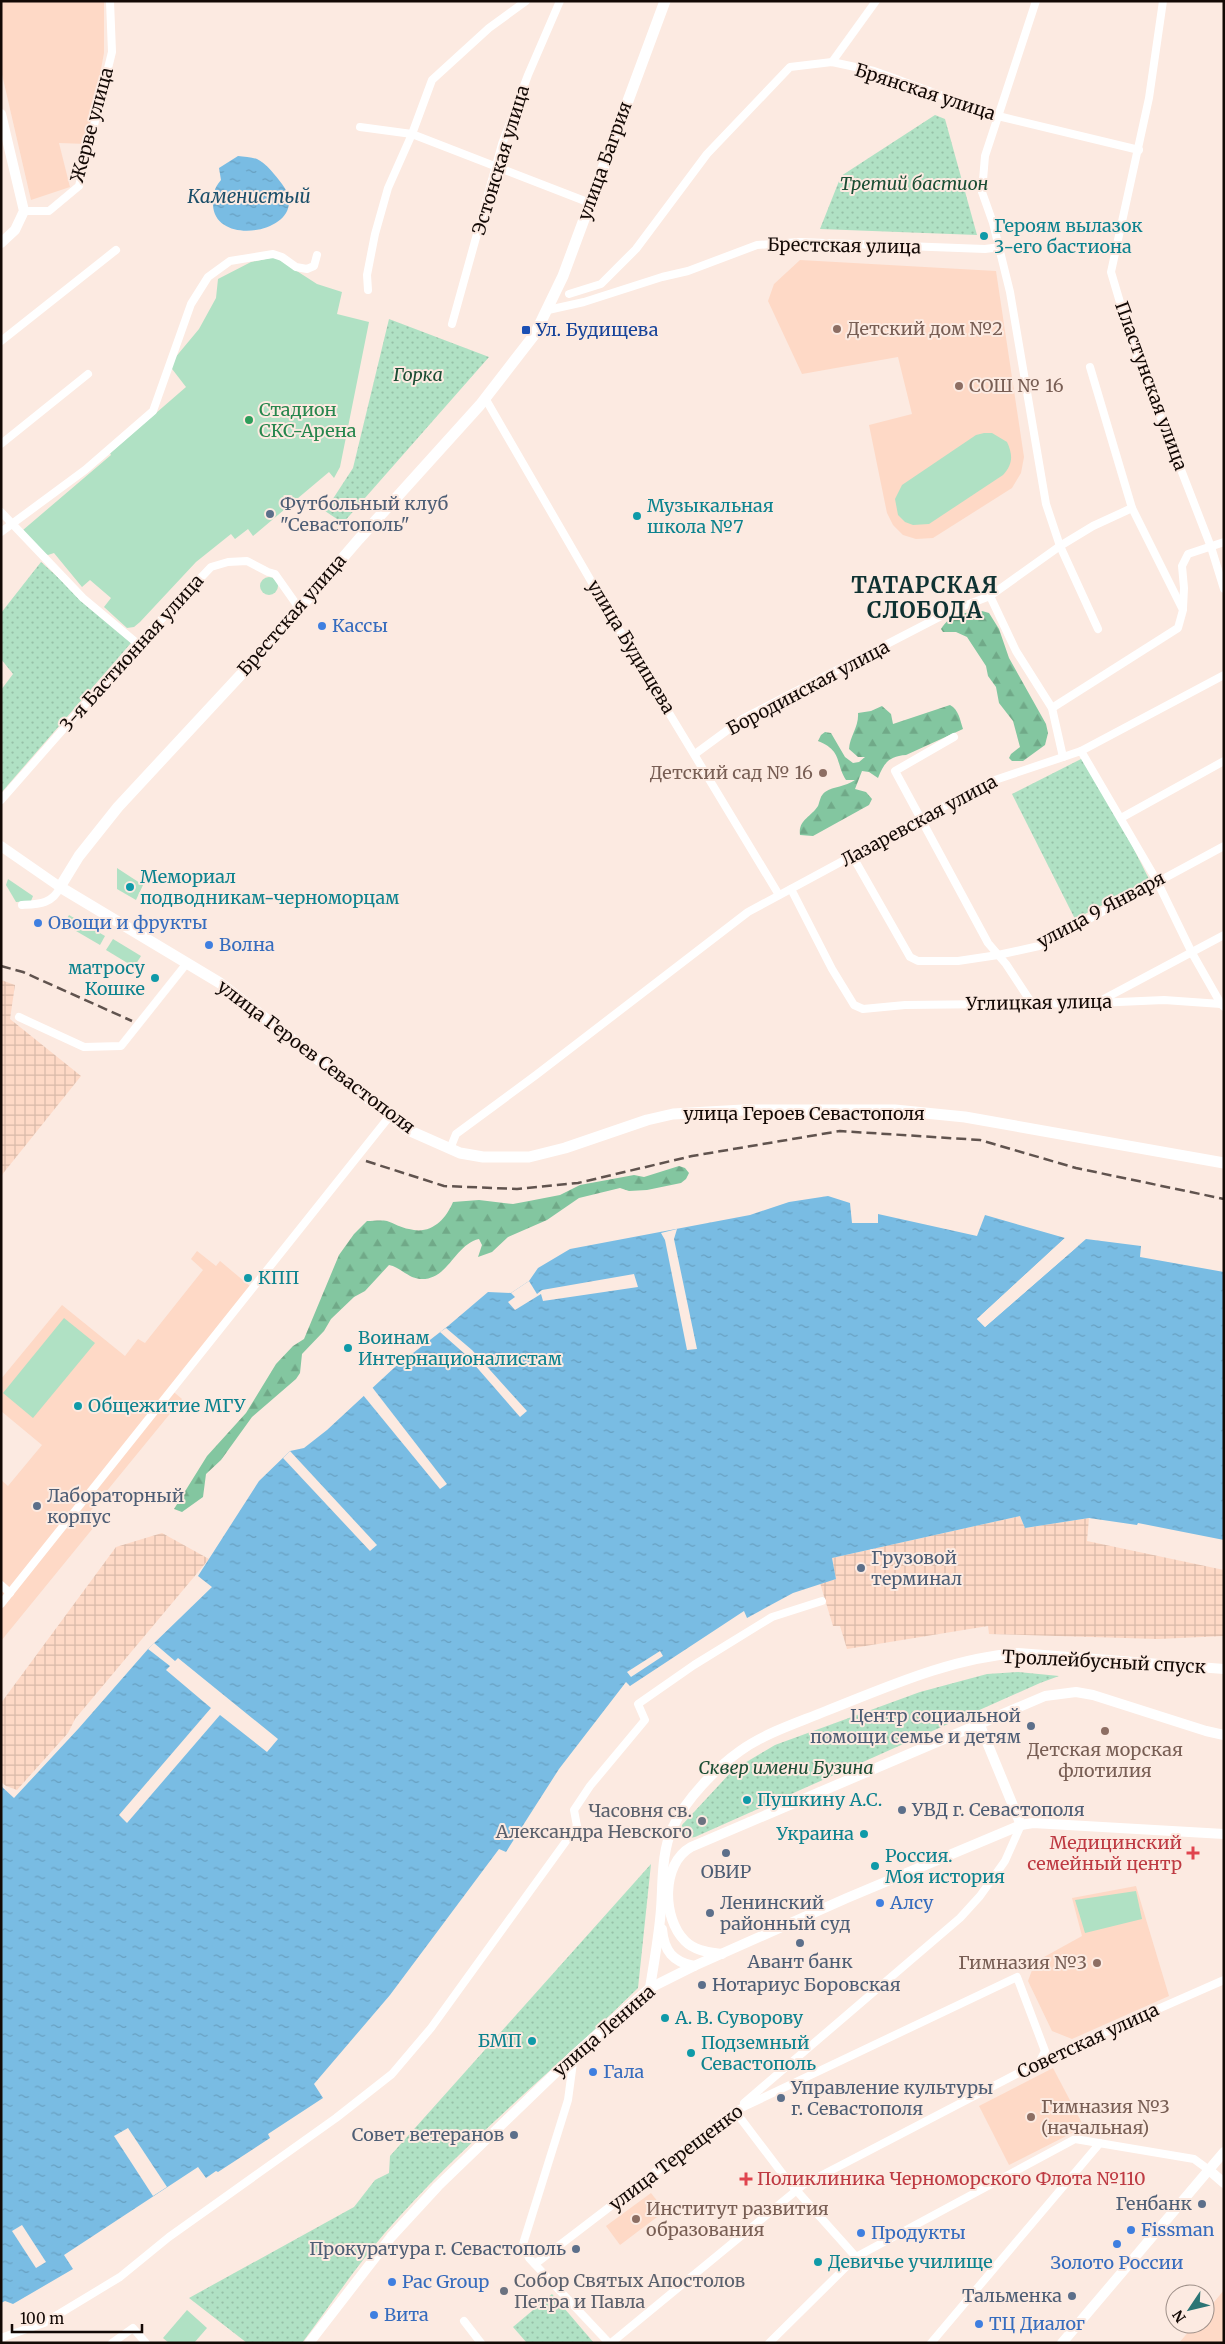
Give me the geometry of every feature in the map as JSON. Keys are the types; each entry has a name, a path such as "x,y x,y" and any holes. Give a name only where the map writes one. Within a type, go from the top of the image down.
{"main road":[{"name":"улица Багрия","path":"545,315 563,276 665,1"},
{"path":"1,114 24,211 15,230 1,242"},
{"name":"Брестская улица","path":"60,887 79,856 118,807 299,608 485,398 535,334 545,315"},
{"name":"улица Героев Севастополя","path":"1,846 60,887 220,983 389,1117 408,1130 450,1149 483,1157 529,1157 565,1148 647,1120 673,1114 704,1111 895,1110 965,1117 1224,1164"},
{"name":"Троллейбусный спуск","path":"650,1988 669,1835 673,1826 702,1787 725,1762 759,1739 932,1670 1002,1654 1018,1653 1224,1669"},
{"path":"722,1954 692,1946 680,1934 671,1917 669,1894 671,1873 676,1859 691,1847 1046,1696 1076,1692 1093,1695 1224,1735"},
{"path":"979,1723 1021,1825"},
{"name":"улица Ленина","path":"309,2343 392,2237 438,2186 574,2055 650,1988 694,1966 1021,1825 1033,1823 1224,1834"},
{"name":"Троллейбусный спуск","path":"661,1911 663,1937 670,1954 676,1961 694,1966"},
{"path":"1062,2343 1224,2152"},
{"path":"1209,2170 1224,2183"}],"street":[{"name":"Жерве улица","path":"24,211 49,211 79,186 112,52 110,1"},
{"path":"368,290 367,275 385,197 412,134 432,80 489,28 526,1"},
{"name":"Эстонская улица","path":"452,324 502,144 528,75 560,1"},
{"path":"832,62 876,1"},
{"path":"1036,1 985,156 982,192 1000,247 1010,292 1043,486 1060,546 1098,629"},
{"name":"Пластунская улица","path":"1163,1 1149,98 1111,272 1133,346 1211,548 1224,589"},
{"name":"Брянская улица","path":"569,294 601,284 636,249 706,154 790,67 832,62 874,71 998,116 1139,150"},
{"path":"360,127 412,134 590,203"},
{"name":"Брестская улица","path":"545,315 662,276 688,271 757,245 799,242 985,249 1000,247"},
{"path":"1,341 116,250"},
{"path":"1,532 84,470 153,411 191,304 208,277 230,261 253,256 273,254 282,257 296,267 306,269 314,266 316,256"},
{"path":"1090,367 1132,508 1183,610"},
{"path":"1,444 88,374"},
{"name":"улица Будищева","path":"485,398 631,650 779,895"},
{"name":"Бородинская улица","path":"695,754 744,718 951,611 990,596 1060,546 1093,526 1132,508"},
{"path":"1,512 83,598 138,644"},
{"path":"1052,708 1178,628 1183,610 1182,566 1188,554 1211,548 1224,542"},
{"name":"3-я Бастионная улица","path":"1,800 138,644 211,567 228,562 246,561 275,574 299,608"},
{"path":"990,596 1016,650 1052,708 1063,757"},
{"name":"Лазаревская улица","path":"450,1149 456,1134 748,912 852,857 919,818 989,782 1082,752 1224,675"},
{"path":"954,736 895,771 988,943 1031,1002"},
{"path":"1082,752 1157,881 1192,953 1222,1005"},
{"path":"1121,818 1224,761"},
{"name":"улица 9 Января","path":"852,857 910,957 918,961 958,961 1039,946 1224,846"},
{"path":"22,905 52,899 56,896 60,887"},
{"name":"Углицкая улица","path":"791,889 832,969 854,1005 864,1009 905,1005 1031,1002 1096,1003 1164,1000 1222,1005"},
{"path":"1096,1003 1224,935"},
{"path":"19,1017 84,1047 121,1046 187,963"},
{"path":"1,1604 389,1117"},
{"path":"1,1585 10,1593"},
{"path":"1,2338 44,2323 120,2277 177,2231 336,2118 392,2074 431,2028 577,1826 574,1810 590,1786 645,1720 638,1704 694,1665 772,1617 822,1601"},
{"path":"856,2257 796,2190 735,2111 960,1918 980,1896 1005,1861 1021,1825"},
{"name":"улица Терещенко","path":"534,2264 735,2111 1016,1977 1046,2051 1040,2062"},
{"name":"Советская улица","path":"610,2343 796,2190 1040,2062 1224,1980"},
{"path":"574,2055 568,2100 523,2240 524,2251 534,2264 610,2343"},
{"path":"769,2343 856,2257 1075,2139 1194,2159 1209,2170"},
{"path":"931,2343 1100,2143"},
{"path":"464,2321 481,2343"},
{"path":"112,2343 133,2328 146,2343"}],"shaded area":[{"path":"1,1 104,1 104,53 87,144 59,143 70,187 31,200 1,70"},
{"name":"СОШ № 16","path":"800,260 996,271 1024,457 1021,473 1012,488 933,538 916,539 903,535 893,525 887,513 869,425 912,414 898,357 802,374 768,301 774,284"},
{"path":"1,980 15,985 10,1019 81,1076 1,1176"},
{"path":"197,1251 216,1266 220,1261 251,1287 169,1388 182,1399 88,1514 98,1522 1,1641 1,1480 8,1486 42,1445 1,1411 1,1379 62,1305 125,1356 138,1339 145,1343 203,1270 191,1259"},
{"path":"1020,1516 1025,1528 1089,1518 1087,1541 1224,1570 1224,1636 1158,1639 989,1634 988,1626 847,1649 840,1626 833,1626 820,1583 836,1579 832,1558"},
{"path":"162,1533 209,1559 75,1719 68,1733 17,1790 6,1786 1,1782 1,1703 116,1547"},
{"name":"Гимназия №3","path":"1136,1886 1169,1996 1072,2039 1052,2031 1028,1981 1035,1962 1082,1936 1072,1898"},
{"name":"Гимназия №3 (начальная)","path":"1053,2068 1084,2127 1009,2165 979,2106"},
{"name":"Институт развития образования","path":"651,2193 665,2211 620,2245 606,2226"},
{"path":"1224,2290 1224,2343 1179,2343 1187,2334 1215,2334 1215,2301"}],"green space":[{"name":"Третий бастион","path":"935,115 945,119 977,235 820,229 841,176"},
{"name":"Стадион СКС-Арена","path":"275,257 317,284 342,292 337,314 369,322 340,467 334,478 329,472 253,536 248,529 235,539 231,534 196,562 140,622 134,627 127,628 104,607 111,598 90,580 82,587 54,553 48,555 43,553 23,530 111,455 110,453 186,387 169,365 199,329 216,298 218,279 251,262"},
{"name":"Горка","path":"389,319 489,357 343,523 325,511 353,468"},
{"path":"992,433 1007,442 1011,459 1009,467 1003,475 929,524 913,525 905,522 898,515 895,499 902,485 976,435"},
{"path":"41,562 131,643 1,793 1,690 13,674 1,659 1,613"},
{"path":"269,577 275,580 278,586 275,592 269,595 263,592 260,586 263,580"},
{"path":"982,611 989,613 999,629 1009,658 1046,724 1048,733 1045,745 1023,761 1012,761 1009,758 1020,747 1013,721 999,703 996,687 988,676 986,666 967,637 956,632 943,632 941,629 954,617 964,613"},
{"path":"950,705 957,712 963,729 906,755 891,759 885,764 878,778 869,772 862,771 855,789 866,792 872,799 869,805 813,836 800,835 803,822 818,806 823,794 828,790 855,780 846,780 835,753 818,741 821,735 825,732 831,733 845,757 853,763 859,762 865,757 858,757 849,749 858,713 871,711 882,706 891,714 893,724"},
{"path":"1087,756 1150,881 1075,919 1012,794"},
{"path":"117,868 143,885 136,900 117,889"},
{"path":"8,879 33,896 31,901 16,902 6,885"},
{"path":"69,915 105,936 100,945 64,924"},
{"path":"113,939 141,956 134,967 106,950"},
{"path":"679,1166 685,1168 689,1173 681,1183 647,1190 629,1191 620,1188 579,1198 547,1220 508,1237 492,1252 478,1257 482,1245 479,1239 471,1242 445,1269 430,1278 416,1278 389,1265 365,1291 354,1297 331,1319 324,1331 302,1354 300,1373 296,1379 252,1417 221,1460 206,1474 203,1497 182,1512 174,1509 207,1456 246,1413 276,1364 293,1346 304,1339 339,1255 354,1234 367,1221 387,1221 406,1228 424,1230 436,1225 446,1215 453,1202 479,1200 513,1204 560,1195 580,1185 634,1175 644,1177"},
{"path":"64,1318 95,1343 33,1418 3,1393"},
{"name":"Сквер имени Бузина","path":"1018,1672 1059,1676 695,1837 689,1838 681,1830 682,1825 733,1770 775,1745 920,1692 987,1674"},
{"path":"651,1864 638,1988 444,2169 384,2234 302,2343 247,2343 189,2298 354,2207 375,2180 389,2173 390,2156"},
{"path":"1136,1891 1142,1919 1085,1933 1075,1900"},
{"path":"552,2294 594,2343 527,2343 513,2327"},
{"path":"187,2310 207,2328 194,2343 169,2343 163,2338"}],"water":[{"name":"Каменистый","path":"238,156 257,159 271,170 282,184 289,200 286,213 276,223 261,229 245,231 229,228 218,219 213,201 215,189 221,180 219,168"},
{"path":"828,1196 850,1203 852,1223 878,1223 878,1214 977,1236 985,1215 1065,1238 977,1319 985,1327 1086,1239 1141,1246 1140,1257 1224,1272 1224,1540 1138,1523 1137,1525 1089,1518 1025,1528 1020,1516 832,1558 836,1579 793,1593 747,1618 744,1611 630,1686 626,1682 559,1769 506,1852 499,1849 390,1995 314,2084 323,2098 268,2134 270,2138 218,2172 216,2171 206,2178 198,2167 64,2255 73,2269 13,2304 5,2301 1,2303 1,1786 14,1798 79,1728 148,1649 212,1587 198,1576 259,1481 290,1451 304,1448 327,1430 395,1367 488,1292 511,1293 529,1281 538,1268 570,1249 750,1215 789,1202"}],"pier":[{"path":"677,1229 674,1239 697,1349 687,1350 665,1240 661,1233"},
{"path":"1065,1238 1067,1239 981,1319 986,1324 1076,1244 1078,1246 985,1327 977,1319"},
{"path":"634,1274 638,1287 543,1301 541,1294 515,1310 508,1302 515,1297 511,1293 529,1281 537,1294 542,1290"},
{"path":"446,1328 472,1350 527,1411 520,1417 466,1355 440,1332"},
{"path":"372,1387 447,1484 440,1489 363,1395"},
{"path":"290,1451 377,1545 370,1551 283,1458"},
{"path":"154,1643 175,1661 178,1658 278,1739 267,1752 220,1715 127,1823 119,1815 211,1708 166,1670 170,1666 148,1649"},
{"path":"660,1651 663,1656 631,1677 627,1672"},
{"path":"128,2128 167,2187 153,2196 114,2136"},
{"path":"22,2225 46,2262 36,2268 12,2231"}],"railway":[{"path":"1,966 23,972 132,1021"},
{"path":"366,1161 444,1186 517,1189 578,1183 692,1156 840,1131 980,1140 1076,1168 1224,1199"}],"place":[{"name":"Героям вылазок 3-его бастиона","path":"984,236"},
{"name":"Детский дом №2","path":"837,329"},
{"name":"Ул. Будищева","path":"526,330"},
{"name":"СОШ № 16","path":"959,386"},
{"name":"Стадион СКС-Арена","path":"249,420"},
{"name":"Футбольный клуб \"Севастополь\"","path":"270,514"},
{"name":"Музыкальная школа №7","path":"637,516"},
{"name":"Кассы","path":"322,626"},
{"name":"Детский сад № 16","path":"823,773"},
{"name":"Мемориал подводникам-черноморцам","path":"130,887"},
{"name":"Овощи и фрукты","path":"38,923"},
{"name":"Волна","path":"209,945"},
{"name":"матросу Кошке","path":"155,978"},
{"name":"КПП","path":"248,1278"},
{"name":"Воинам Интернационалистам","path":"348,1348"},
{"name":"Общежитие МГУ","path":"78,1406"},
{"name":"Лабораторный корпус","path":"37,1506"},
{"name":"Грузовой терминал","path":"861,1568"},
{"name":"Центр социальной помощи семье и детям","path":"1031,1726"},
{"name":"Детская морская флотилия","path":"1105,1731"},
{"name":"Пушкину А.С.","path":"747,1800"},
{"name":"УВД г. Севастополя","path":"902,1810"},
{"name":"Часовня св. Александра Невского","path":"702,1821"},
{"name":"Украина","path":"864,1834"},
{"name":"ОВИР","path":"726,1853"},
{"name":"Медицинский семейный центр","path":"1193,1853"},
{"name":"Россия. Моя история","path":"875,1866"},
{"name":"Алсу","path":"880,1903"},
{"name":"Ленинский районный суд","path":"710,1913"},
{"name":"Авант банк","path":"800,1943"},
{"name":"Гимназия №3","path":"1097,1963"},
{"name":"Нотариус Боровская","path":"702,1985"},
{"name":"А. В. Суворову","path":"665,2018"},
{"name":"БМП","path":"532,2041"},
{"name":"Подземный Севастополь","path":"691,2053"},
{"name":"Гала","path":"593,2072"},
{"name":"Управление культуры г. Севастополя","path":"781,2098"},
{"name":"Гимназия №3 (начальная)","path":"1031,2117"},
{"name":"Совет ветеранов","path":"514,2135"},
{"name":"Поликлиника Черноморского Флота №110","path":"746,2179"},
{"name":"Генбанк","path":"1202,2204"},
{"name":"Институт развития образования","path":"636,2219"},
{"name":"Fissman","path":"1131,2230"},
{"name":"Продукты","path":"861,2233"},
{"name":"Золото России","path":"1117,2244"},
{"name":"Прокуратура г. Севастополь","path":"576,2249"},
{"name":"Девичье училище","path":"818,2262"},
{"name":"Pac Group","path":"392,2282"},
{"name":"Собор Святых Апостолов Петра и Павла","path":"504,2291"},
{"name":"Тальменка","path":"1072,2296"},
{"name":"Вита","path":"374,2315"},
{"name":"ТЦ Диалог","path":"979,2324"}],"district":[{"name":"ТАТАРСКАЯ СЛОБОДА","path":"925,598"}]}
